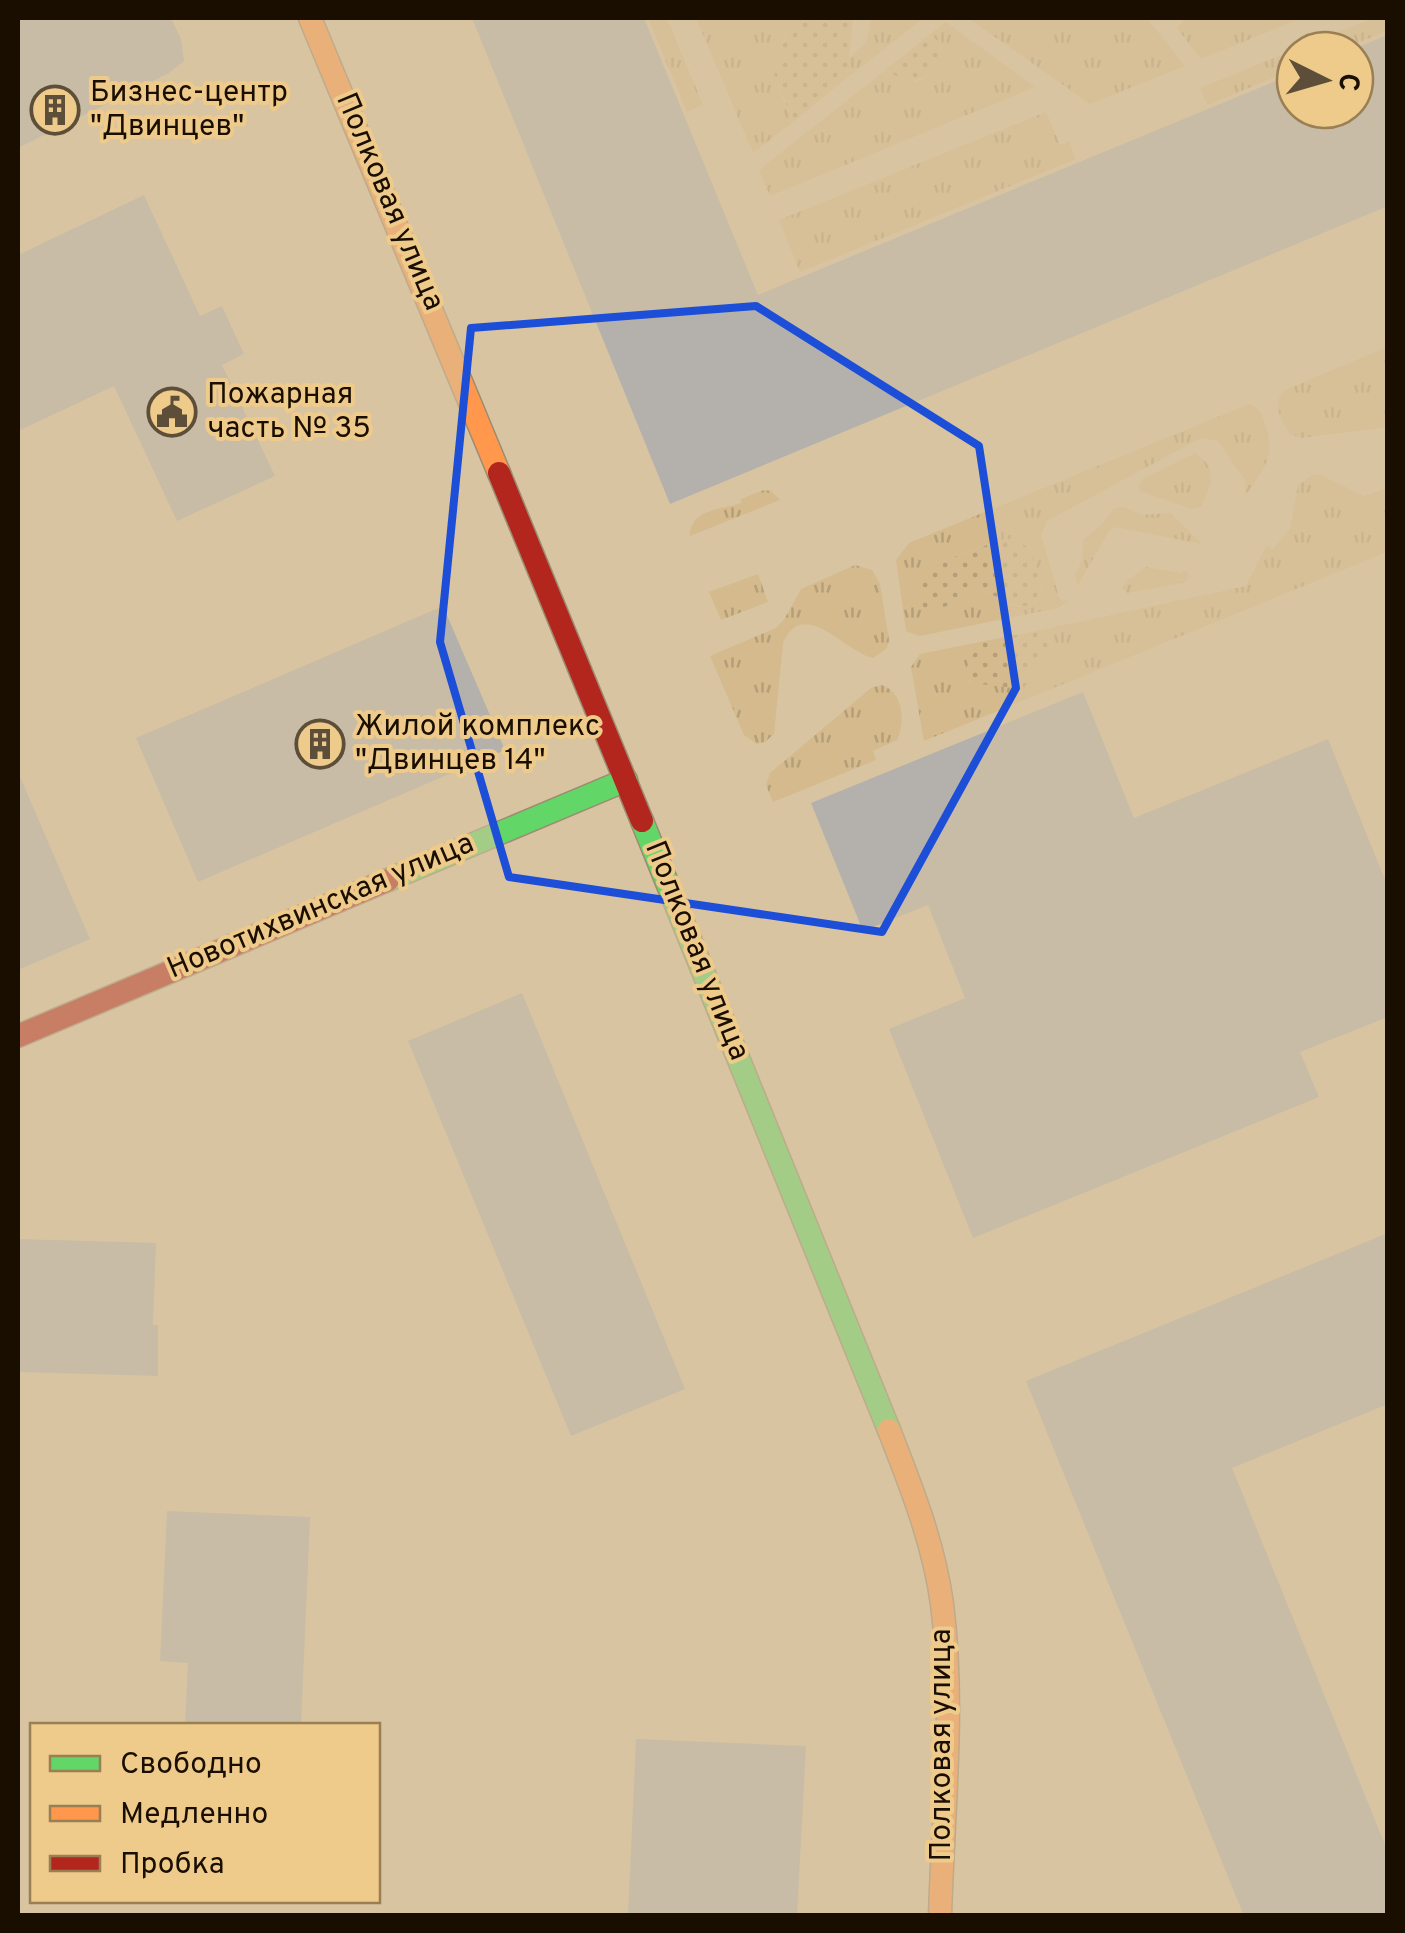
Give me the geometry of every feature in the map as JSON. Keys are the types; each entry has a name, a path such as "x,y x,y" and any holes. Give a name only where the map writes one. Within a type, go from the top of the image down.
{"street":[{"name":"Полковая улица","path":"310,18 374,161 920,1510 942,1602 946,1680 940,1916"},
{"name":"Новотихвинская улица","path":"18,1036 626,780"}],"highlighted area":[{"path":"756,306 979,446 1016,688 882,932 509,877 440,642 471,328"}],"green space":[{"path":"648,18 667,18 703,105 687,112"},
{"path":"696,18 795,18 780,49 776,69 793,122 753,153"},
{"path":"795,18 853,18 847,78 793,122 772,68"},
{"path":"871,18 924,18 847,78 849,58 866,42"},
{"path":"968,18 1147,18 1185,66 1090,104"},
{"path":"1185,18 1302,18 1201,59 1177,28"},
{"path":"1373,18 1387,18 1387,31 1375,36 1375,30 1343,30"},
{"path":"946,22 1035,87 770,196 759,170 884,71 915,82 940,69 941,43 929,35"},
{"path":"929,35 941,43 940,69 912,82 884,71"},
{"path":"1275,58 1275,77 1207,105 1200,88"},
{"path":"1046,112 1060,145 1069,142 1076,159 800,272 779,220"},
{"path":"1387,347 1387,427 1301,438 1290,434 1278,407 1283,391"},
{"path":"1249,404 1263,418 1269,453 1245,497 1245,481 1218,441 1201,438 1047,521 1041,535 1059,597 1069,600 1058,608 920,636 906,631 896,560 909,543","holes":["1012,539 1028,547 1043,588 1022,607 970,587 947,606 920,605 917,583 932,565 1000,540"]},
{"path":"1195,453 1208,465 1211,477 1201,507 1191,509 1140,491 1139,484 1144,478"},
{"path":"1312,475 1321,475 1364,496 1387,488 1387,552 924,741 911,667 920,654 970,644 976,651 964,672 968,682 1023,689 1052,648 1038,631 1246,586 1266,546 1273,549 1290,529 1298,485"},
{"path":"764,490 780,500 690,536 691,527 701,515 741,503 741,499"},
{"path":"1124,507 1142,515 1171,513 1202,544 1115,527 1077,587 1075,574 1082,561 1083,540 1114,508"},
{"path":"1012,539 1028,547 1041,580 1041,596 1033,605 1007,603 970,587 947,606 929,611 920,606 917,583 924,570"},
{"path":"855,565 872,570 880,584 887,648 873,658 813,625 791,630 783,643 774,734 757,744 744,735 710,656 776,628 801,589"},
{"path":"1146,567 1182,573 1183,570 1188,572 1188,579 1127,593 1123,588 1125,582"},
{"path":"758,574 768,602 721,620 709,592"},
{"path":"1041,630 1040,637 1050,641 1052,648 1023,689 965,679 964,672 975,651 970,644"},
{"path":"881,685 894,693 901,708 897,740 873,751 876,760 773,802 766,785 770,773 871,688"}],"building":[{"name":"Бизнес-центр \"Двинцев\"","path":"18,18 171,18 181,39 184,61 169,73 18,148"},
{"path":"472,18 644,18 758,295 1275,81 1275,130 1375,130 1375,40 1388,35 1388,206 670,504"},
{"path":"144,195 200,316 222,306 244,354 222,365 275,476 177,521 114,386 18,431 18,255"},
{"name":"Жилой комплекс \"Двинцев 14\"","path":"443,606 505,750 198,882 136,738"},
{"path":"1083,692 1134,818 1328,739 1388,887 1388,1017 1300,1052 1319,1097 973,1238 889,1029 965,998 928,905 863,931 811,803"},
{"path":"18,772 90,939 18,970"},
{"path":"522,993 685,1389 571,1436 408,1041"},
{"path":"1388,1233 1388,1404 1232,1468 1388,1852 1388,1916 1244,1916 1026,1381"},
{"path":"18,1239 156,1243 153,1325 158,1325 158,1376 18,1372"},
{"path":"167,1511 310,1517 301,1723 185,1723 188,1663 160,1661"},
{"path":"636,1739 806,1746 797,1916 628,1916"}],"traffic: fast":[{"path":"388,880 626,780"},
{"path":"642,821 889,1430"}],"traffic: slow":[{"path":"310,18 499,473"},
{"path":"889,1430 928,1537 946,1642 948,1720 940,1916"}],"traffic: jam":[{"path":"499,473 642,821"},
{"path":"18,1036 388,880"}],"place":[{"name":"Бизнес-центр \"Двинцев\"","path":"55,110"},
{"name":"Пожарная часть № 35","path":"172,412"},
{"name":"Жилой комплекс \"Двинцев 14\"","path":"320,744"}]}
